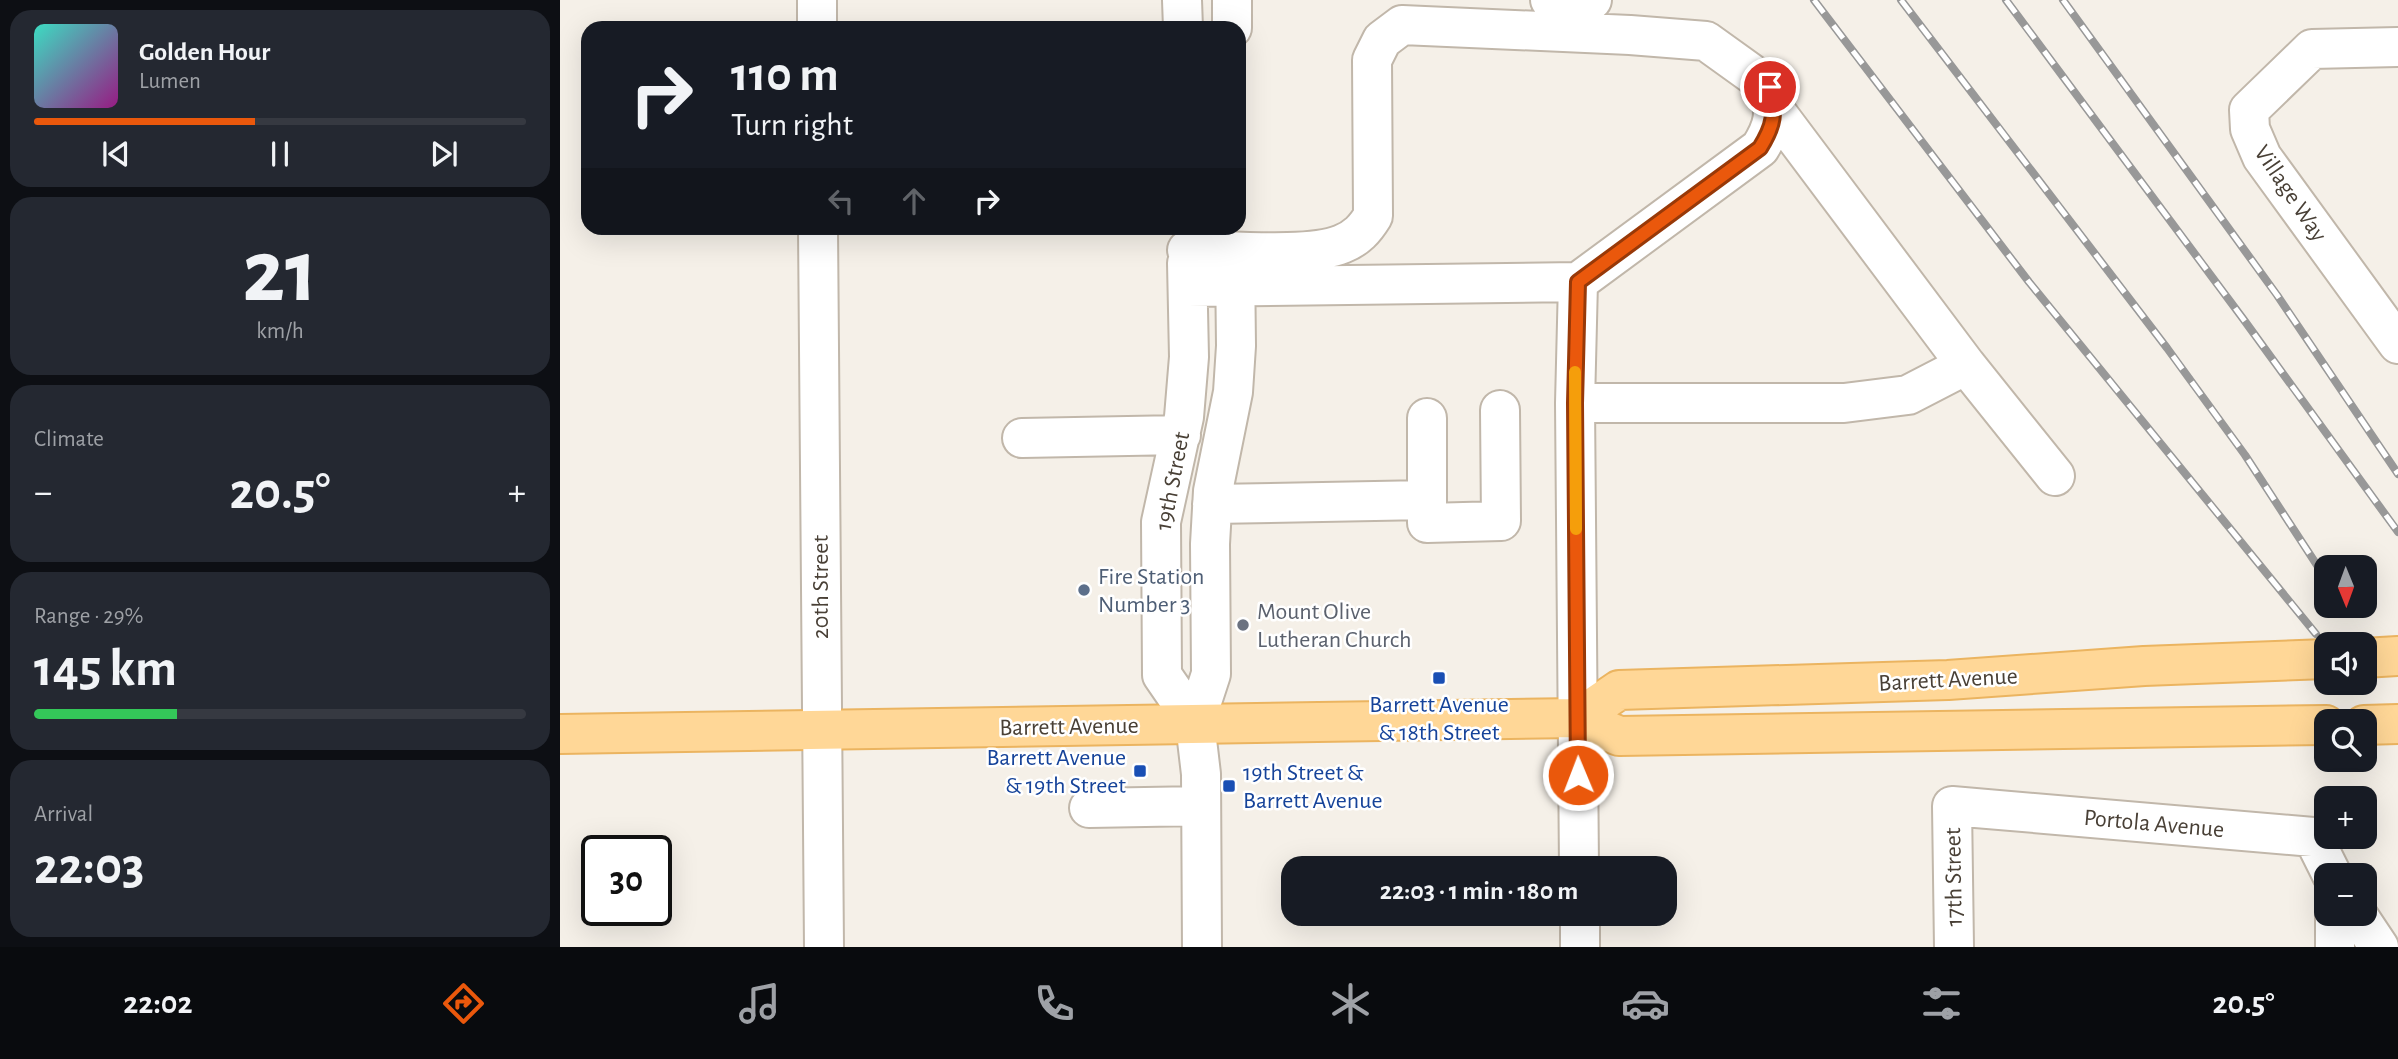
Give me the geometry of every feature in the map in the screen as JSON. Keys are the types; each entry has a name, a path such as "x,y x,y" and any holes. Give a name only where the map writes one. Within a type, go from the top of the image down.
{"main road":[{"path":"2377,657 2398,656"},
{"name":"Barrett Avenue","path":"1578,718 1619,690 1948,680 2144,666 2314,659"},
{"name":"Barrett Avenue","path":"560,734 1578,718 1619,736 2314,725"},
{"path":"2377,725 2398,724"}],"street":[{"path":"817,0 817,21"},
{"path":"1182,0 1182,21"},
{"path":"1232,0 1232,21"},
{"path":"1550,0 1568,6 1592,0"},
{"path":"1235,255 1380,284 1578,282 1760,148 1772,129 1774,109 1770,87 1706,41 1402,25 1382,40 1372,60 1373,216 1380,284"},
{"name":"Village Way","path":"2398,47 2312,49 2249,110 2250,129 2262,157 2398,344"},
{"path":"1774,109 1966,365 2055,476"},
{"path":"1187,255 1306,251 1341,245 1364,231 1373,216"},
{"name":"20th Street","path":"818,235 824,947"},
{"name":"19th Street","path":"1187,255 1189,357 1184,417 1161,522 1162,675 1195,723"},
{"name":"19th Street","path":"1202,947 1201,774 1195,723 1211,674 1212,503 1233,392 1235,255"},
{"path":"1578,282 1575,403 1579,856"},
{"path":"1575,403 1844,403 1908,395 1966,365"},
{"path":"1427,418 1427,523 1501,521 1500,410"},
{"path":"1021,438 1181,435"},
{"path":"1212,503 1427,500"},
{"path":"1089,808 1201,806"},
{"name":"Portola Avenue","path":"1952,806 2313,836 2326,863"},
{"name":"17th Street","path":"1952,806 1954,947"},
{"path":"1580,926 1580,947"},
{"path":"2334,926 2335,947"},
{"path":"2365,926 2379,947"}],"railway":[{"path":"1814,0 2029,282 2314,632"},
{"path":"1901,0 2167,348 2245,455 2314,561"},
{"path":"2006,0 2398,532"},
{"path":"2063,0 2277,295 2398,474"}],"slow traffic":[{"path":"1575,372 1576,529"}],"place":[{"name":"Fire Station Number 3","path":"1084,590"},
{"name":"Mount Olive Lutheran Church","path":"1243,625"},
{"name":"Barrett Avenue & 18th Street","path":"1439,678"},
{"name":"Barrett Avenue & 19th Street","path":"1140,771"},
{"name":"19th Street & Barrett Avenue","path":"1229,786"}],"route":[{"path":"1578,775 1575,403 1578,282 1760,148 1772,129 1774,109 1770,87"}]}
